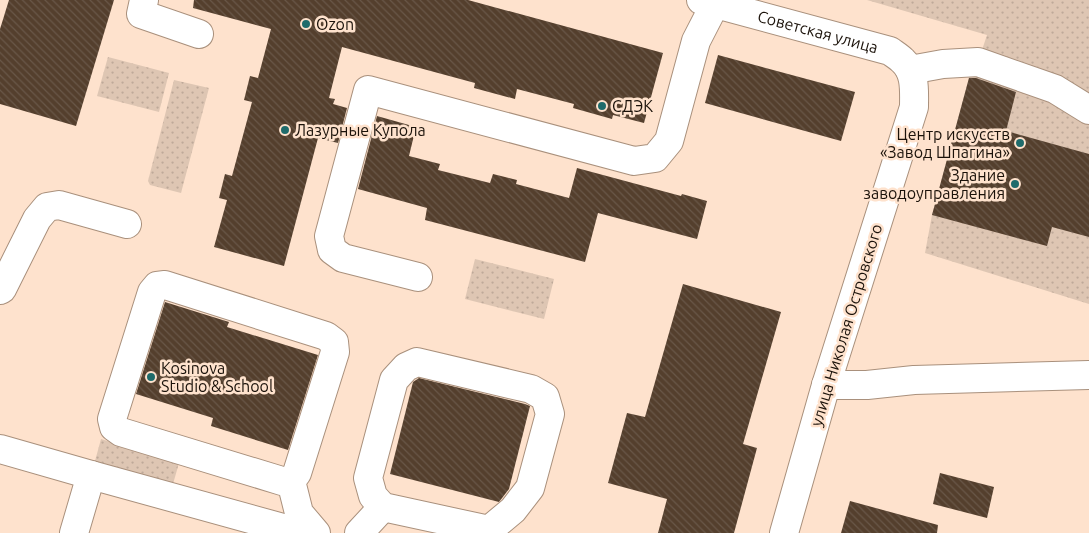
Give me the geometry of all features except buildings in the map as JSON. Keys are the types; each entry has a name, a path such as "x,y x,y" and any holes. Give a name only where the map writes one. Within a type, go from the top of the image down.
{"street":[{"path":"144,0 141,14 199,34"},
{"path":"418,277 344,258 332,250 329,236 368,90 634,161 655,158 669,141 696,40 711,1"},
{"name":"Советская улица","path":"711,1 879,47 890,51 907,66"},
{"path":"907,66 978,62 1055,89 1089,110"},
{"name":"улица Николая Островского","path":"784,533 826,384 914,108 913,78 907,66"},
{"path":"0,290 37,219 48,207 59,204 127,224"},
{"path":"165,285 326,336 334,342 335,352 297,473 291,481 282,482 121,432 114,427 112,419 152,292 157,286 165,285"},
{"path":"417,362 531,389 545,397 550,414 530,488 513,510 489,530 383,507 373,496 368,478 394,380 406,367 417,362"},
{"path":"826,384 1089,375"},
{"path":"0,449 301,533"},
{"path":"74,533 92,475"},
{"path":"291,481 299,513 316,533"},
{"path":"359,533 383,507"}],"shaded area":[{"name":"Центр искусств «Завод Шпагина»","path":"867,0 1089,0 1089,304 925,253 932,215 971,70 978,62 987,35"},
{"path":"108,57 169,73 159,112 97,96"},
{"path":"174,80 209,88 181,193 150,185 148,181"},
{"path":"475,259 554,279 544,319 465,299"},
{"path":"101,439 179,463 173,484 95,461"}],"place":[{"name":"Ozon","path":"306,24"},
{"name":"СДЭК","path":"602,106"},
{"name":"Лазурные Купола","path":"285,130"},
{"name":"Центр искусств «Завод Шпагина»","path":"1020,143"},
{"name":"Здание заводоуправления","path":"1015,184"},
{"name":"Kosinova Studio & School","path":"151,377"}]}
